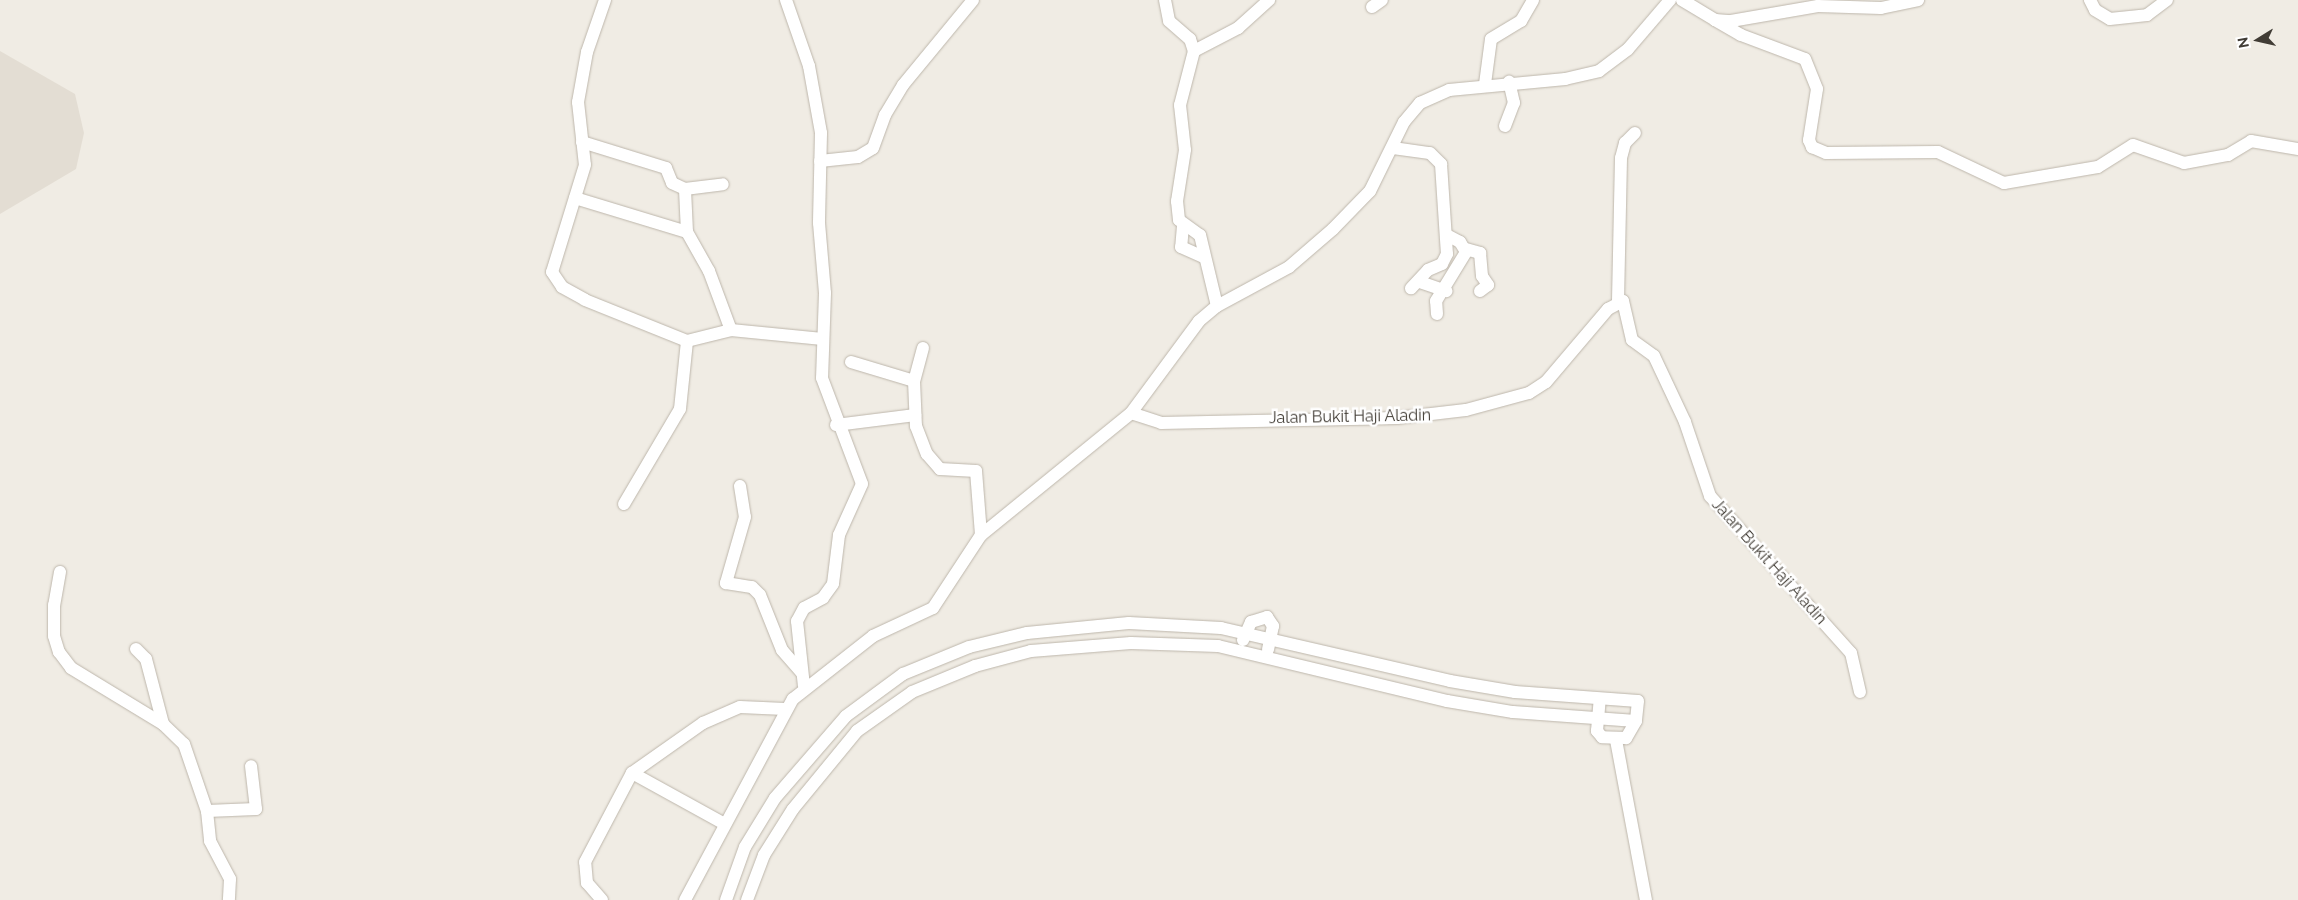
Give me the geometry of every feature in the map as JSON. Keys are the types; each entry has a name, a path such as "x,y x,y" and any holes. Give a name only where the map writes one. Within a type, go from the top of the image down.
{"street":[{"path":"605,0 581,82 578,108 585,166 552,272 562,287 687,341 731,330 823,339"},
{"path":"786,0 810,66 820,120 822,378 836,425 862,484 839,535 833,584 823,598 804,608 797,621 804,686"},
{"path":"820,161 858,157 873,148 885,116 908,79 972,0"},
{"path":"1165,0 1169,21 1190,39 1194,51 1180,105 1185,150 1177,202 1183,226 1181,247 1204,257"},
{"path":"1194,51 1238,28 1269,0"},
{"path":"1485,84 1491,39 1521,21 1533,0"},
{"path":"685,900 723,823 785,709 804,686 873,636 933,608 982,535 1131,413 1190,330 1218,306 1289,268 1333,229 1370,191 1393,148 1404,122 1428,97 1485,84 1565,79 1599,71 1628,49 1670,0"},
{"path":"1682,0 1741,35 1805,59 1817,89 1809,140 1812,147 1826,153 1938,152 1956,158 1981,176 2004,182 2098,167 2133,145 2184,163 2228,155 2251,141 2298,149"},
{"path":"1716,20 1750,20 1818,6 1856,3 1882,4 1918,0"},
{"path":"2090,0 2095,10 2110,19 2148,15 2167,0"},
{"path":"1505,126 1514,103 1509,82"},
{"path":"1618,301 1620,288 1621,158 1625,143 1635,133"},
{"path":"582,142 666,168 672,183 685,189 723,184"},
{"path":"1393,148 1430,153 1440,159 1447,235 1446,259 1428,270 1416,285 1446,291"},
{"path":"685,189 688,232 709,271 731,330"},
{"path":"575,198 688,232"},
{"path":"1183,226 1198,232 1218,306"},
{"path":"1447,235 1466,249 1480,253 1482,276 1488,285 1480,291"},
{"path":"1437,314 1435,305 1446,291 1466,249"},
{"name":"Jalan Bukit Haji Aladin","path":"1131,413 1161,423 1397,418 1466,410 1529,394 1546,382 1618,301 1626,305 1632,340 1654,356 1685,422 1710,496 1851,653 1860,692"},
{"path":"624,504 680,409 687,341"},
{"path":"923,348 914,381 915,415 931,461 945,470 976,471 982,535"},
{"path":"851,362 914,381"},
{"path":"836,425 915,415"},
{"path":"740,486 745,517 726,583 752,588 760,595 782,650 802,673"},
{"path":"60,572 54,605 54,636 59,652 80,675 164,724 184,744 207,810 210,841 230,879 229,900"},
{"path":"1240,652 1244,634 1258,616 1267,617 1273,626 1266,659"},
{"path":"726,900 745,847 775,798 846,716 903,674 969,646 1072,627 1176,623 1244,634 1450,681 1600,699 1638,701 1636,721 1626,738 1616,740 1602,737 1597,719 1600,699"},
{"path":"747,900 764,855 793,809 857,731 912,692 975,666 1031,651 1131,643 1218,646 1447,701 1597,719 1636,721"},
{"path":"136,649 150,667 164,724"},
{"path":"602,900 587,883 585,862 632,772 703,723 740,707 785,709"},
{"path":"1616,740 1646,900"},
{"path":"207,810 256,809 250,766"},
{"path":"632,772 723,823"}],"shaded area":[{"path":"0,51 75,94 84,133 76,169 0,214"}]}
